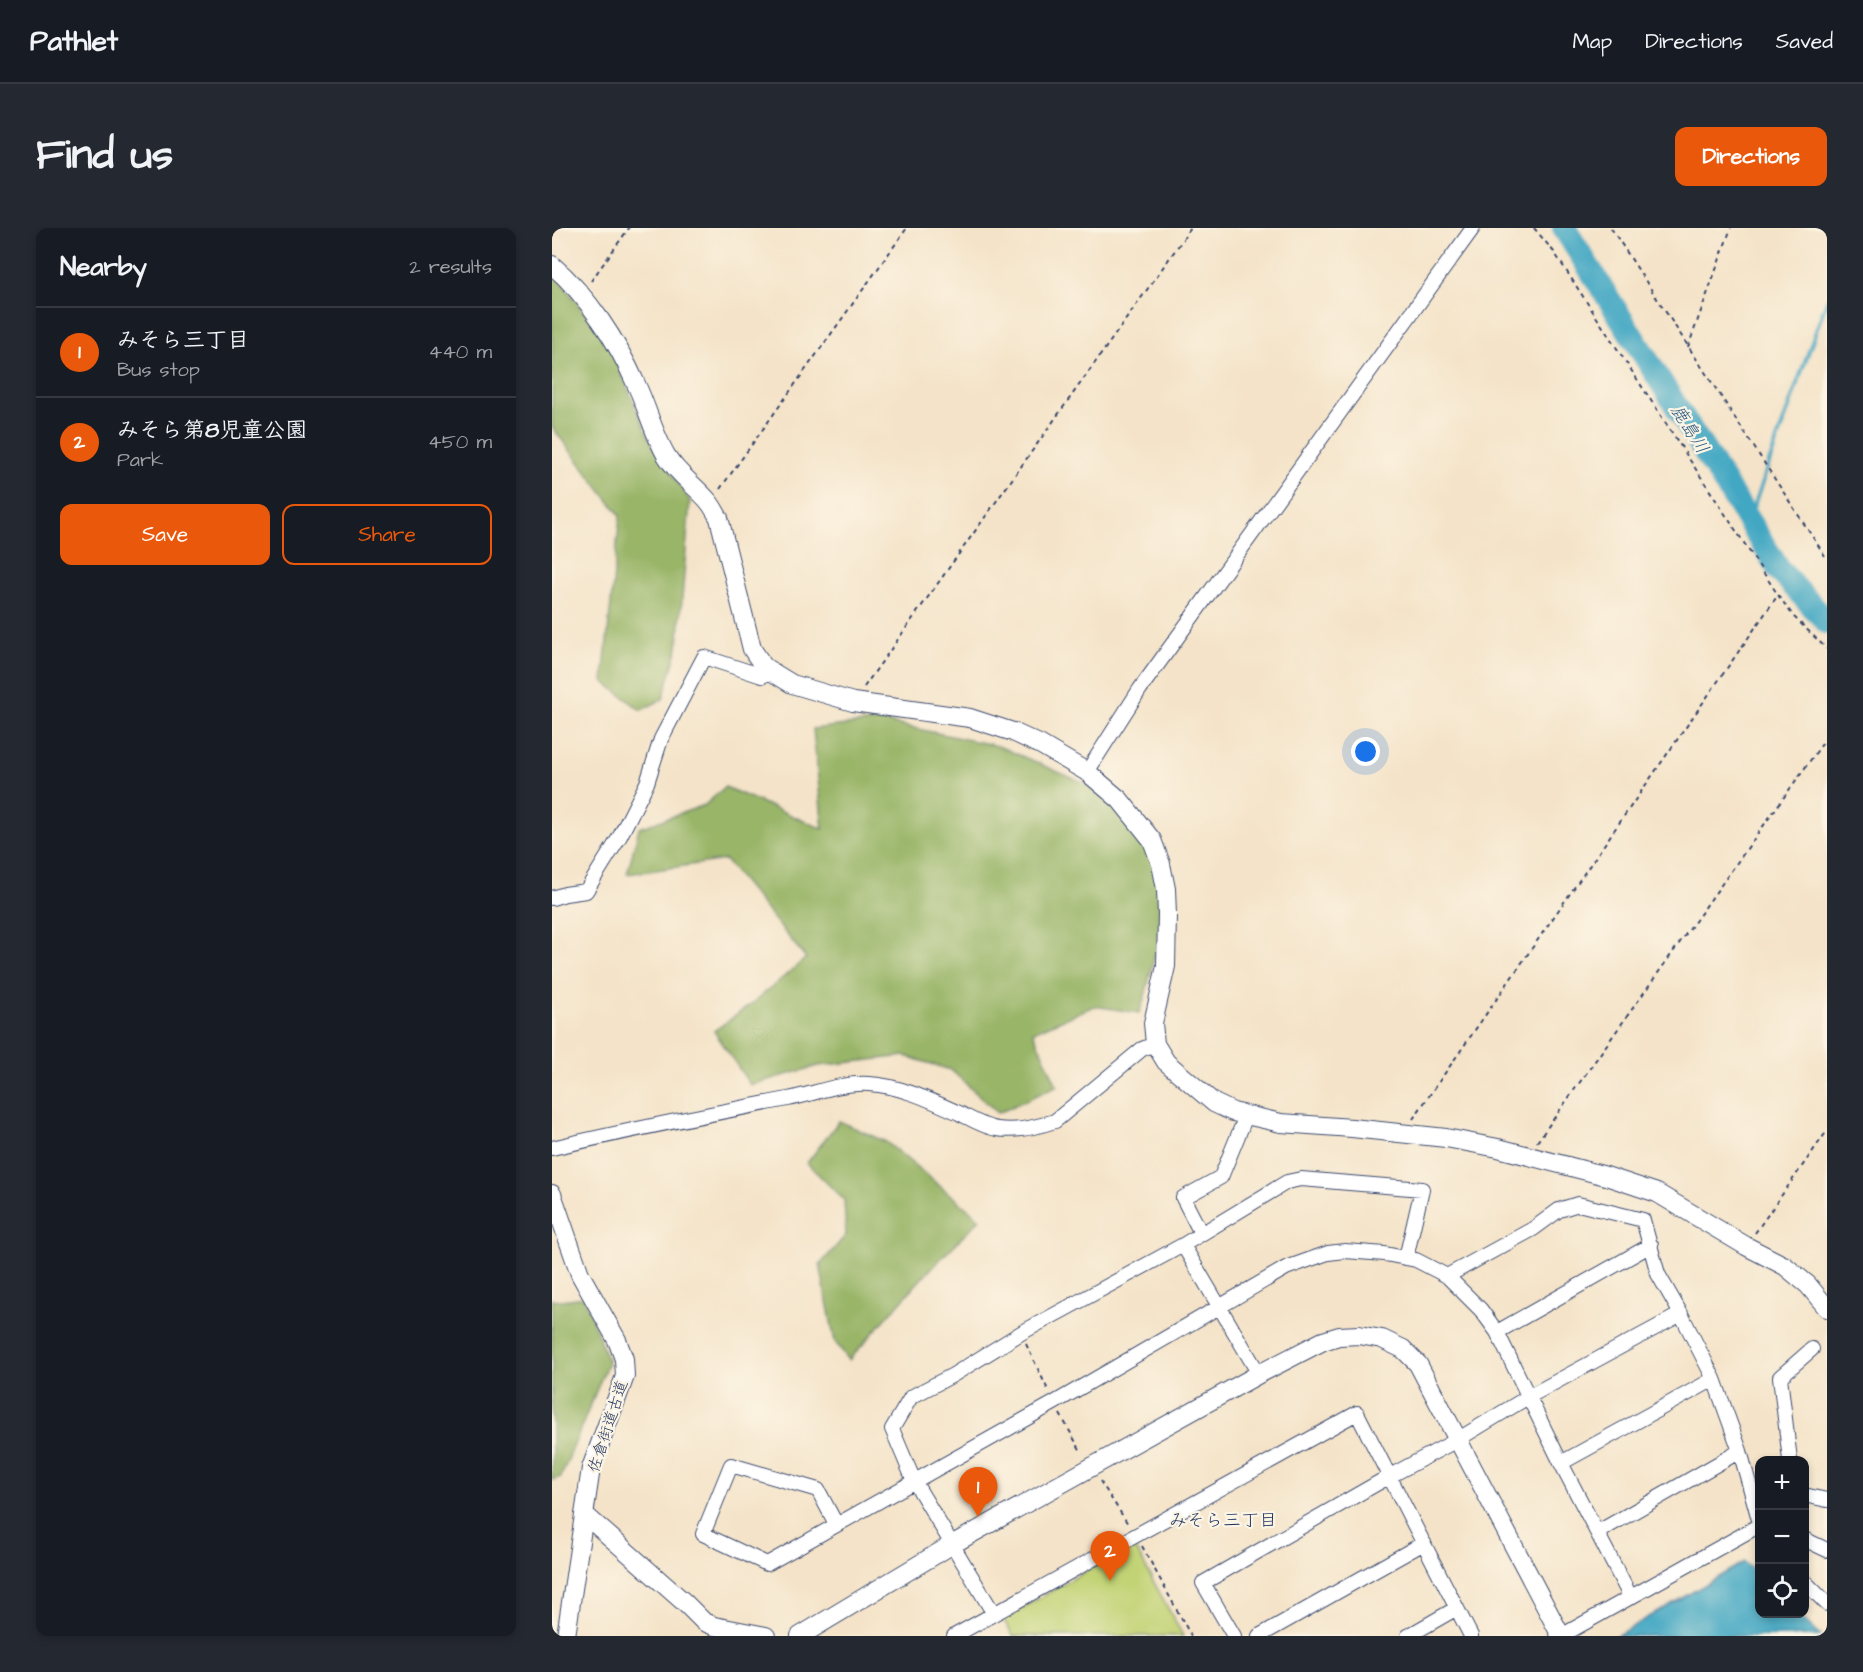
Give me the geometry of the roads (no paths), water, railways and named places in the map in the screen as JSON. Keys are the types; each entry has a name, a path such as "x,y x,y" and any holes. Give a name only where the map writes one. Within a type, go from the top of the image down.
{"street":[{"path":"1087,772 1140,689 1473,228"},
{"path":"552,265 603,324 626,362 657,440 668,459 710,503 719,518 752,649 764,667 792,684 853,702 970,718 1012,732 1041,745 1087,772 1120,800 1152,840 1161,864 1167,906 1166,966 1153,1023 1155,1044 1166,1062 1214,1103 1246,1116 1281,1123 1446,1138 1527,1155 1606,1176 1657,1193 1746,1246 1785,1266 1808,1285 1827,1308"},
{"path":"552,898 586,891 619,838 647,783 661,739 704,657 762,676 771,672"},
{"path":"552,1148 629,1130 848,1085 868,1083 906,1090 996,1129 1012,1130 1042,1125 1055,1121 1142,1049 1155,1044"},
{"path":"1201,1233 1183,1198 1221,1177 1246,1116"},
{"path":"994,1614 914,1481 892,1430 911,1397 953,1375 1021,1333 1183,1245 1287,1182 1309,1180 1422,1189 1406,1258"},
{"name":"佐倉街道古道","path":"552,1194 580,1274 617,1340 624,1359 625,1376 594,1460 566,1636"},
{"path":"1447,1276 1533,1229 1559,1210 1578,1204 1643,1220 1658,1274 1714,1378 1740,1451 1755,1519"},
{"path":"1183,1245 1258,1374"},
{"path":"1497,1332 1651,1245"},
{"path":"836,1524 818,1490 730,1465 703,1534 767,1564 1054,1403 1286,1268 1328,1252 1363,1252 1406,1258 1447,1276 1468,1296 1497,1332 1630,1596"},
{"path":"1234,1636 1203,1583 1457,1440 1528,1397 1681,1314"},
{"path":"800,1636 953,1544 1090,1467 1258,1374 1323,1341 1339,1336 1359,1335 1382,1339 1403,1349 1418,1364 1561,1636 1755,1529"},
{"path":"1789,1456 1780,1377 1812,1349"},
{"path":"1561,1463 1714,1378"},
{"path":"954,1636 1357,1413 1471,1636"},
{"path":"1598,1532 1740,1451"},
{"path":"1809,1496 1827,1500"},
{"path":"584,1514 686,1603 704,1622 766,1636"},
{"path":"1809,1541 1827,1550"},
{"path":"1259,1636 1424,1543"},
{"path":"1809,1586 1827,1604"},
{"path":"1408,1636 1457,1608"}],"water":[{"path":"1744,1562 1755,1572 1755,1618 1802,1618 1821,1636 1616,1636"}],"waterway":[{"name":"鹿島川","path":"1564,228 1780,571 1827,622"},
{"path":"1748,522 1827,300"}],"place":[{"name":"みそら三丁目","path":"978,1517"},
{"name":"みそら第8児童公園","path":"1110,1581"}],"district":[{"name":"みそら三丁目","path":"1223,1520"}]}
